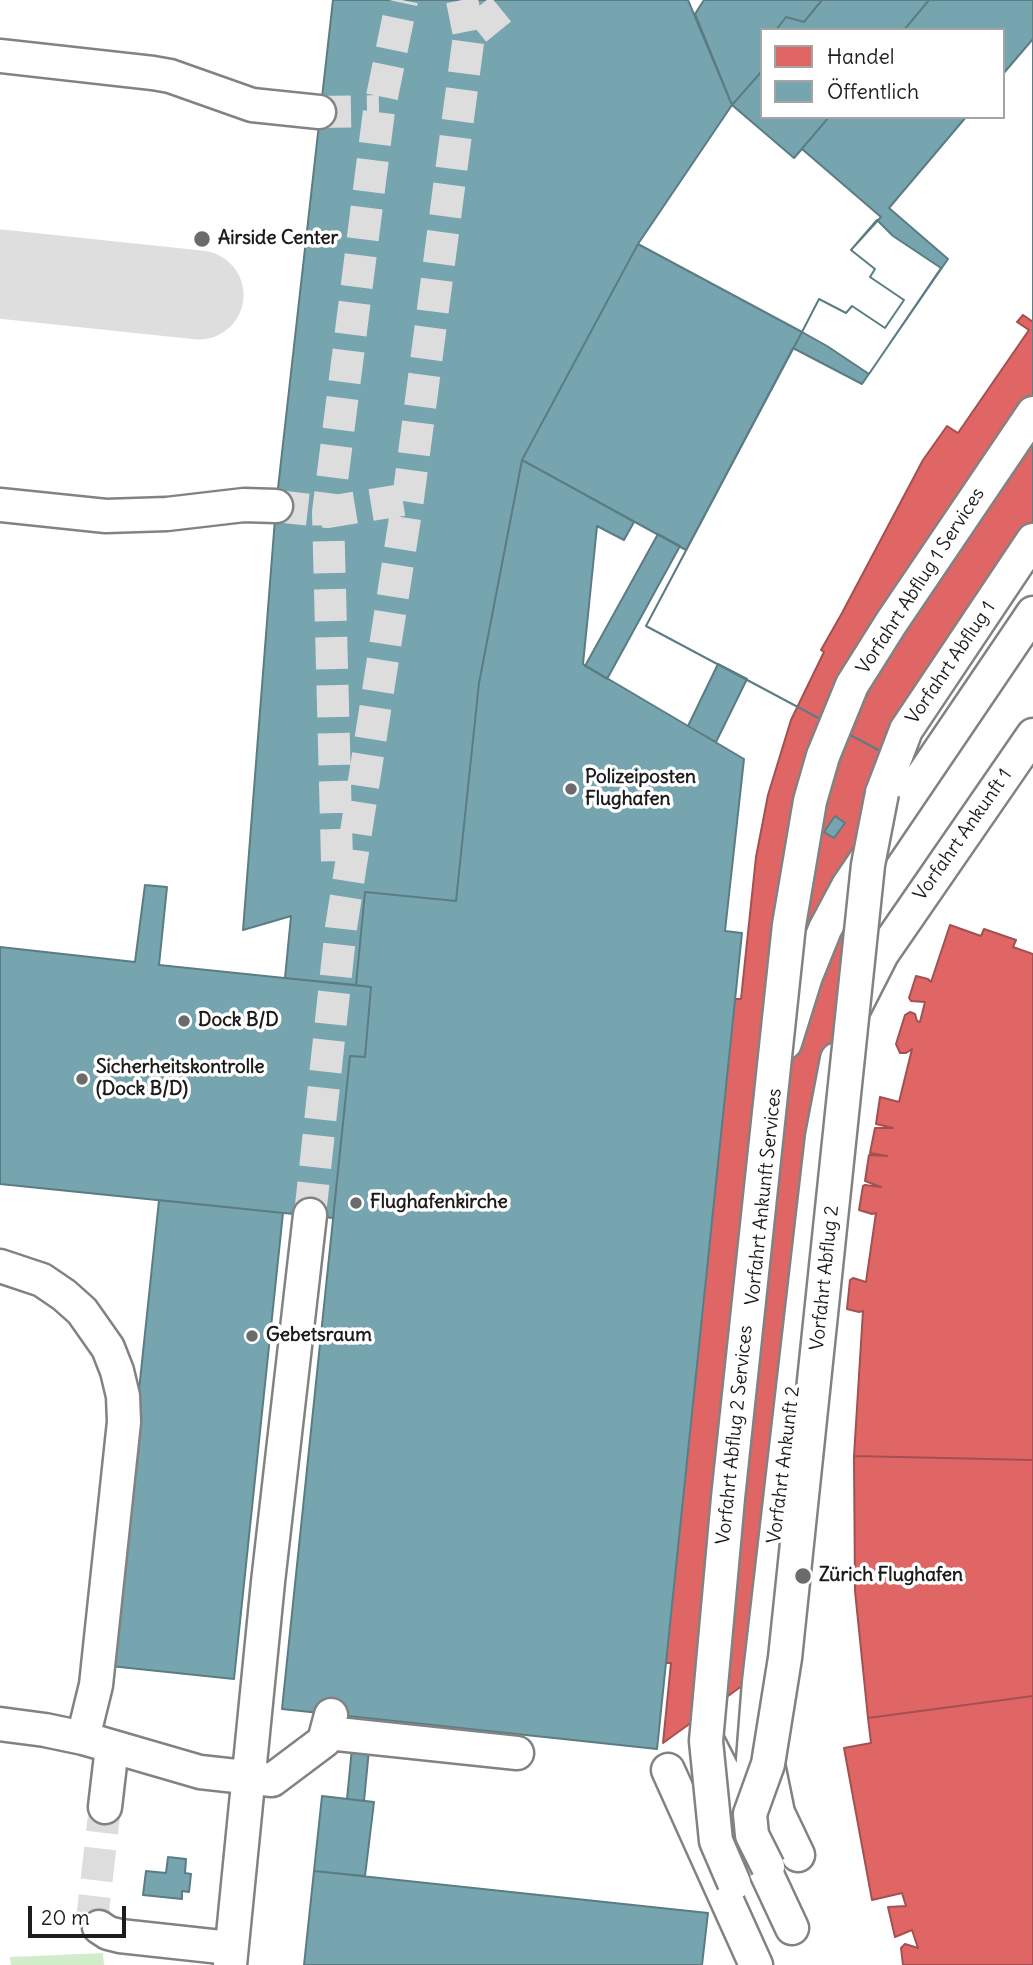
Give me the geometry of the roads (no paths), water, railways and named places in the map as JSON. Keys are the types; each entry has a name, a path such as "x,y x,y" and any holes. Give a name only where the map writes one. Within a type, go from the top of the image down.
{"lane":[{"path":"0,56 153,73 170,76 252,105 319,112"},
{"name":"Vorfahrt Abflug 1 Services","path":"823,756 852,685 1033,413"},
{"path":"0,505 106,516 244,505 276,506"},
{"name":"Vorfahrt Abflug 1","path":"882,793 906,730 1033,540"},
{"name":"Vorfahrt Ankunft Services","path":"752,1837 728,1780 710,1749 704,1721 767,1153 783,1054 806,976 825,929 848,886 1033,613"},
{"name":"Vorfahrt Ankunft 1","path":"894,936 1033,734"},
{"name":"Vorfahrt Abflug 2 Services","path":"767,1871 716,1841 709,1754 728,1498 789,925 810,801 823,756"},
{"name":"Vorfahrt Abflug 2","path":"768,1764 787,1645 868,865 882,793"},
{"name":"Vorfahrt Ankunft 2","path":"752,1837 750,1800 759,1682 825,1116 837,1057 852,1013 894,936"},
{"path":"99,1927 120,1936 230,1956 271,1555 310,1215"},
{"path":"0,1266 42,1280 82,1311 108,1348 123,1396 124,1422 96,1685 97,1743 105,1807"},
{"path":"0,1724 45,1730 200,1772 272,1780 319,1747 330,1724 517,1753"},
{"path":"709,1754 752,1837 791,1929"},
{"path":"752,1837 751,1805 768,1764"},
{"path":"767,1871 763,1790 768,1764"},
{"path":"668,1770 756,1965"}],"tunnel":[{"path":"337,861 328,512 379,111 402,0"},
{"path":"462,0 469,35"},
{"path":"310,1215 341,928 408,499 469,35 512,0"},
{"path":"319,112 379,111"},
{"path":"276,506 328,512 408,499"},
{"path":"99,1927 93,1911 105,1807"}],"place":[{"name":"Airside Center","path":"202,239"},
{"name":"Polizeiposten Flughafen","path":"571,789"},
{"name":"Dock B/D","path":"184,1021"},
{"name":"Sicherheitskontrolle (Dock B/D)","path":"82,1079"},
{"name":"Flughafenkirche","path":"356,1203"},
{"name":"Gebetsraum","path":"252,1336"},
{"name":"Zürich Flughafen","path":"803,1576"}]}
